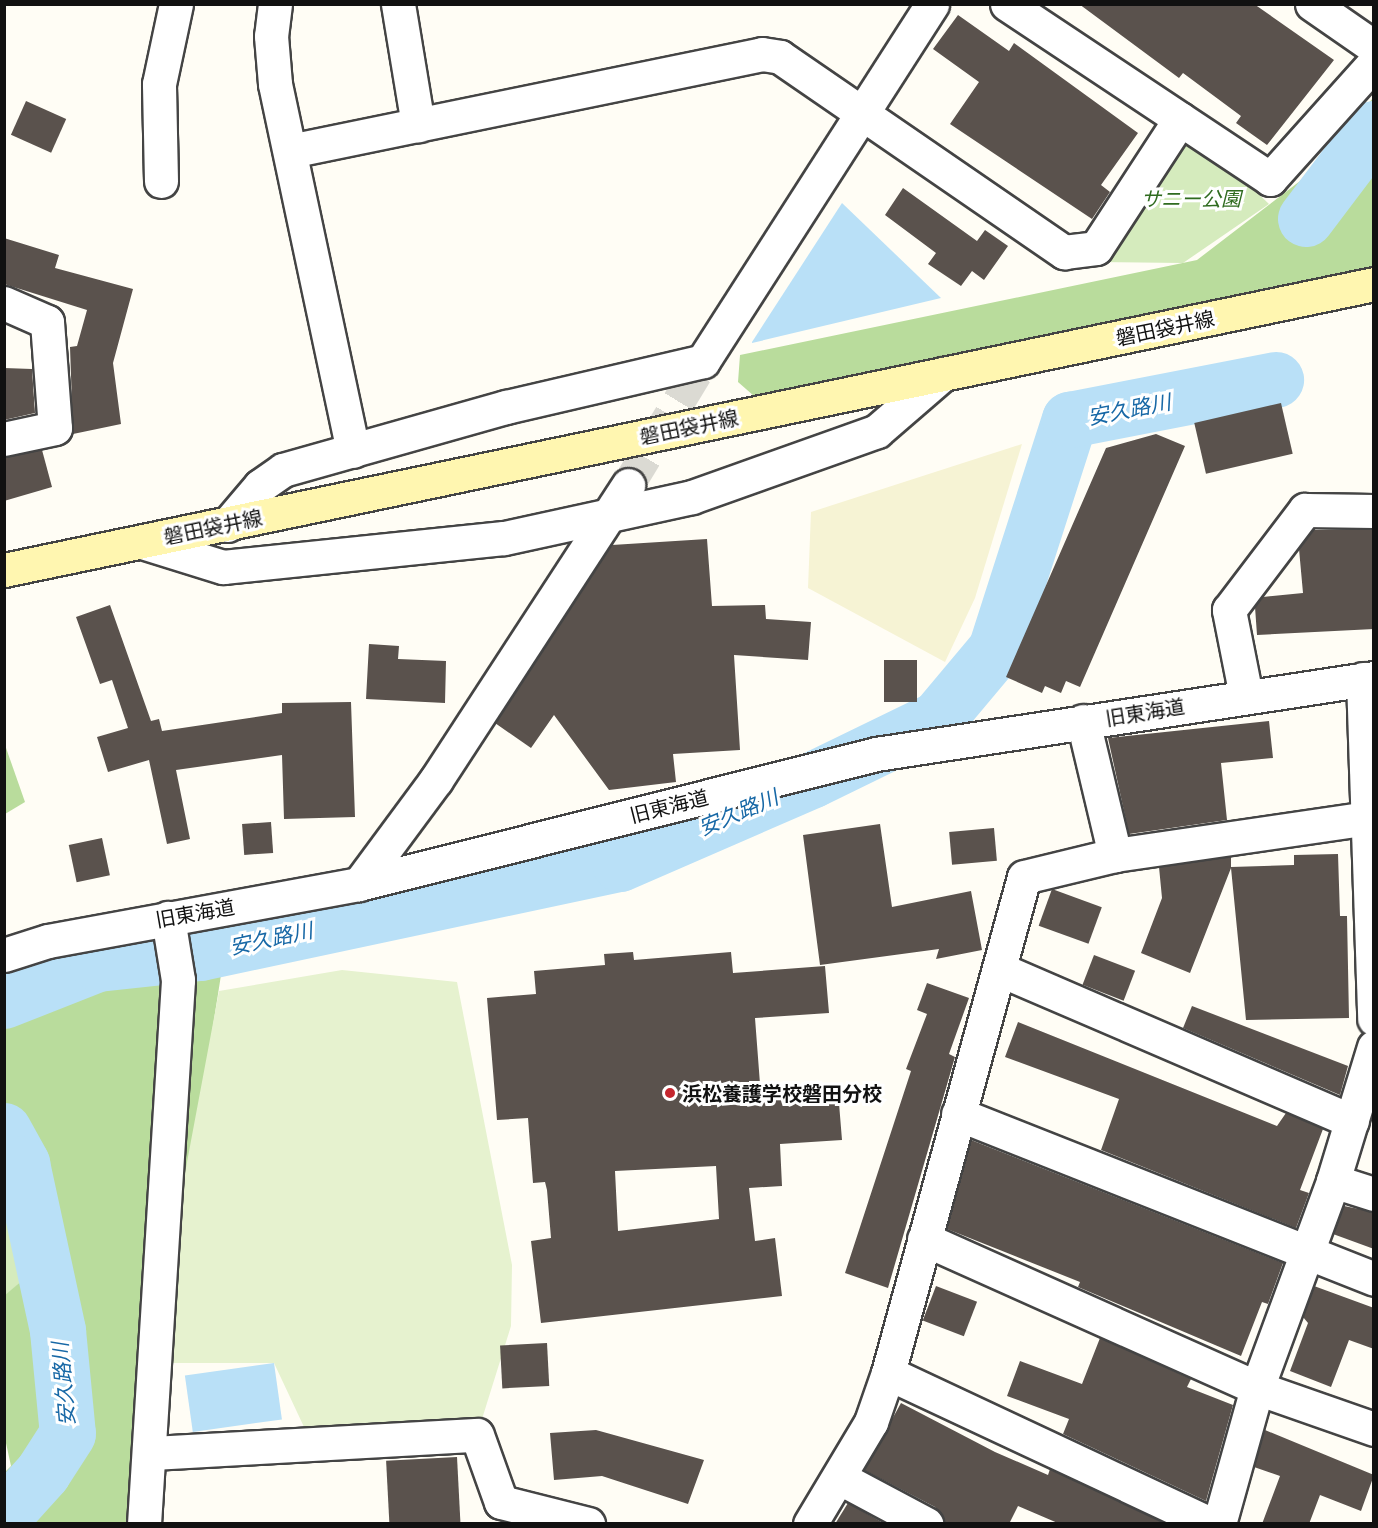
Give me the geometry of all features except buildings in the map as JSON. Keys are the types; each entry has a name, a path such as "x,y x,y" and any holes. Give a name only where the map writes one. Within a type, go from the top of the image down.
{"main road":[{"name":"磐田袋井線","path":"4,570 1374,284"}],"street":[{"path":"161,181 159,84 176,4"},
{"path":"275,4 271,36 275,84 353,451"},
{"path":"398,4 418,125"},
{"path":"227,525 260,486 283,470 506,406 703,361 932,4"},
{"path":"1007,4 1270,179 1374,63"},
{"path":"1312,4 1374,47"},
{"path":"290,151 762,54 780,57 1064,252 1096,248 1180,119"},
{"path":"4,303 47,322 55,428 4,439"},
{"path":"142,542 223,567 504,538 609,513 692,497 877,431 943,374"},
{"path":"358,884 436,780 628,485"},
{"path":"1246,696 1229,610 1305,510 1374,512"},
{"path":"1368,679 1374,1019"},
{"name":"旧東海道","path":"4,955 48,941 358,884 876,754 1368,679"},
{"path":"1083,721 1115,855"},
{"path":"810,1524 840,1478 871,1422 888,1373 958,1114 1001,970 1024,877 1115,855 1369,818"},
{"path":"144,1524 151,1453 178,980 168,918"},
{"path":"1001,970 1352,1121"},
{"path":"1219,1524 1257,1388 1334,1181 1374,1047"},
{"path":"958,1114 1307,1255 1374,1279"},
{"path":"1334,1181 1374,1194"},
{"path":"924,1239 1257,1388 1374,1429"},
{"path":"888,1373 1211,1524"},
{"path":"151,1453 477,1435 501,1502 588,1524"},
{"path":"840,1478 926,1524"}],"shaded area":[{"path":"1022,444 975,598 945,662 808,588 811,512"}],"green space":[{"path":"1373,98 1373,268 770,410 738,382 740,355 1197,260 1300,181"},
{"name":"サニー公園","path":"1180,119 1269,204 1183,263 1098,262"},
{"path":"5,745 25,802 4,814"},
{"path":"122,961 221,975 135,1523 5,1523 5,1472 11,1466 4,1434 4,1296 25,1278 5,1197 5,1004"},
{"path":"342,970 457,982 512,1265 511,1326 477,1435 312,1444 274,1363 156,1363 159,1312 219,991"},
{"path":"4,1211 25,1278 5,1296 4,1296"}],"water":[{"path":"842,203 941,298 752,343 752,342"},
{"path":"274,1363 282,1419 193,1432 185,1376"}],"waterway":[{"name":"安久路川","path":"1306,219 1374,129"},
{"name":"安久路川","path":"4,1001 98,964 200,953 620,864 813,780 938,719 996,650 1070,420 1276,380"},
{"name":"安久路川","path":"4,1131 22,1164 58,1331 68,1434 43,1473 4,1516"}],"tunnel":[{"path":"628,485 703,361"}],"place":[{"name":"浜松養護学校磐田分校","path":"670,1093"}]}
